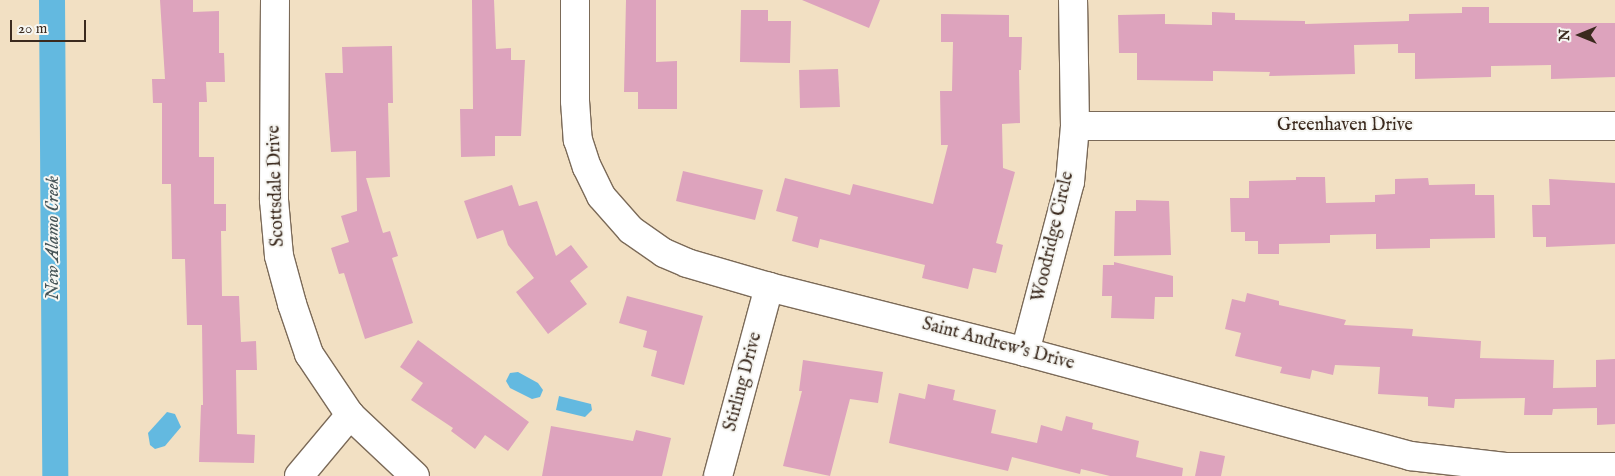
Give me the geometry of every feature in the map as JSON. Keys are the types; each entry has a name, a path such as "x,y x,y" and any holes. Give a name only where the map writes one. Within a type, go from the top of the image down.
{"street":[{"name":"Scottsdale Drive","path":"275,0 274,200 279,256 309,354 350,415 415,476"},
{"name":"Saint Andrew's Drive","path":"575,0 578,140 587,167 601,196 631,230 664,253 687,264 769,287 1025,352 1410,456 1507,468 1615,467"},
{"name":"Woodridge Circle","path":"1025,352 1070,182 1075,126 1073,0"},
{"name":"Greenhaven Drive","path":"1075,126 1615,126"},
{"name":"Stirling Drive","path":"718,476 769,287"},
{"path":"299,476 350,415"}],"water":[{"path":"518,372 538,383 543,390 540,397 532,399 510,388 506,381 510,373"},
{"path":"559,396 591,404 592,410 585,417 556,410"},
{"path":"167,412 175,414 181,427 165,446 155,449 150,445 148,433"}],"building":[{"path":"160,0 193,0 193,12 219,11 219,53 224,53 225,82 206,82 207,102 199,102 199,157 214,157 214,204 226,204 226,231 221,231 222,296 239,296 241,342 256,341 257,370 236,370 237,434 255,435 254,463 199,462 201,405 203,405 202,325 187,325 185,259 172,259 171,184 162,184 162,103 153,103 152,79 165,79"},
{"path":"472,0 494,0 496,49 511,48 511,60 525,60 521,136 495,136 495,156 461,157 460,109 473,109"},
{"path":"626,0 656,0 656,62 677,61 677,109 638,109 638,92 624,92"},
{"path":"802,0 880,0 869,28"},
{"path":"1462,7 1489,7 1489,23 1615,23 1615,77 1551,79 1551,65 1491,66 1491,77 1415,79 1415,53 1398,53 1398,44 1354,45 1355,74 1269,76 1270,72 1213,71 1213,81 1137,80 1137,53 1119,53 1118,15 1165,14 1165,24 1212,25 1212,12 1235,13 1235,20 1305,21 1305,24 1409,21 1409,14 1462,13"},
{"path":"741,10 768,10 768,21 791,21 790,63 740,62"},
{"path":"941,14 1009,15 1009,37 1022,37 1021,70 1019,70 1020,123 1002,124 1003,168 1015,172 996,243 1003,245 996,273 973,268 968,289 922,278 925,265 820,239 818,248 792,241 798,217 776,211 785,178 850,195 853,184 933,204 948,145 941,145 940,91 952,91 953,42 941,42"},
{"path":"392,46 393,103 388,103 390,177 366,178 383,233 390,231 398,256 392,258 413,323 365,339 344,273 339,274 331,248 349,242 341,216 357,211 356,151 331,152 325,73 343,73 342,47"},
{"path":"838,69 840,107 800,108 799,70"},
{"path":"683,171 763,190 755,220 676,201"},
{"path":"1296,177 1325,177 1326,203 1375,202 1375,195 1395,194 1395,179 1428,178 1429,185 1475,184 1475,195 1494,195 1495,238 1430,239 1430,248 1376,249 1376,234 1330,235 1330,243 1279,244 1279,254 1258,254 1258,241 1245,241 1245,232 1231,232 1230,198 1249,198 1249,181 1296,180"},
{"path":"1549,179 1615,183 1615,244 1546,247 1546,237 1533,237 1532,205 1550,205"},
{"path":"512,185 519,206 537,201 556,256 571,245 588,267 570,281 587,304 548,334 516,292 534,278 508,245 503,230 477,239 464,201"},
{"path":"1136,200 1169,201 1171,255 1114,256 1115,211 1136,211"},
{"path":"1114,262 1173,276 1173,297 1155,297 1154,319 1111,318 1112,296 1102,296 1103,265 1114,265"},
{"path":"1247,293 1279,301 1279,305 1346,320 1344,325 1413,329 1412,336 1481,341 1480,358 1554,360 1553,388 1596,387 1596,360 1615,359 1615,424 1597,425 1597,408 1553,409 1552,415 1524,415 1525,398 1455,399 1454,408 1428,406 1428,397 1378,394 1380,367 1335,365 1333,375 1312,370 1310,379 1280,373 1282,367 1235,356 1241,333 1225,329 1232,299 1245,302"},
{"path":"627,296 703,316 684,385 651,376 657,351 643,347 647,331 619,323"},
{"path":"418,340 529,422 508,451 485,435 475,449 451,431 453,428 411,400 423,383 400,367"},
{"path":"803,360 883,372 878,403 850,399 830,476 783,466 802,391 799,391"},
{"path":"928,384 955,390 953,400 996,410 991,433 1037,443 1041,425 1062,431 1066,416 1093,423 1092,429 1139,441 1136,457 1183,468 1182,476 1110,476 1081,469 1080,474 1012,457 1008,471 889,443 899,393 925,399"},
{"path":"551,426 633,441 636,430 671,438 662,476 542,476"},
{"path":"1200,451 1225,456 1221,476 1195,476"}],"waterway":[{"name":"New Alamo Creek","path":"52,0 55,476"}]}
